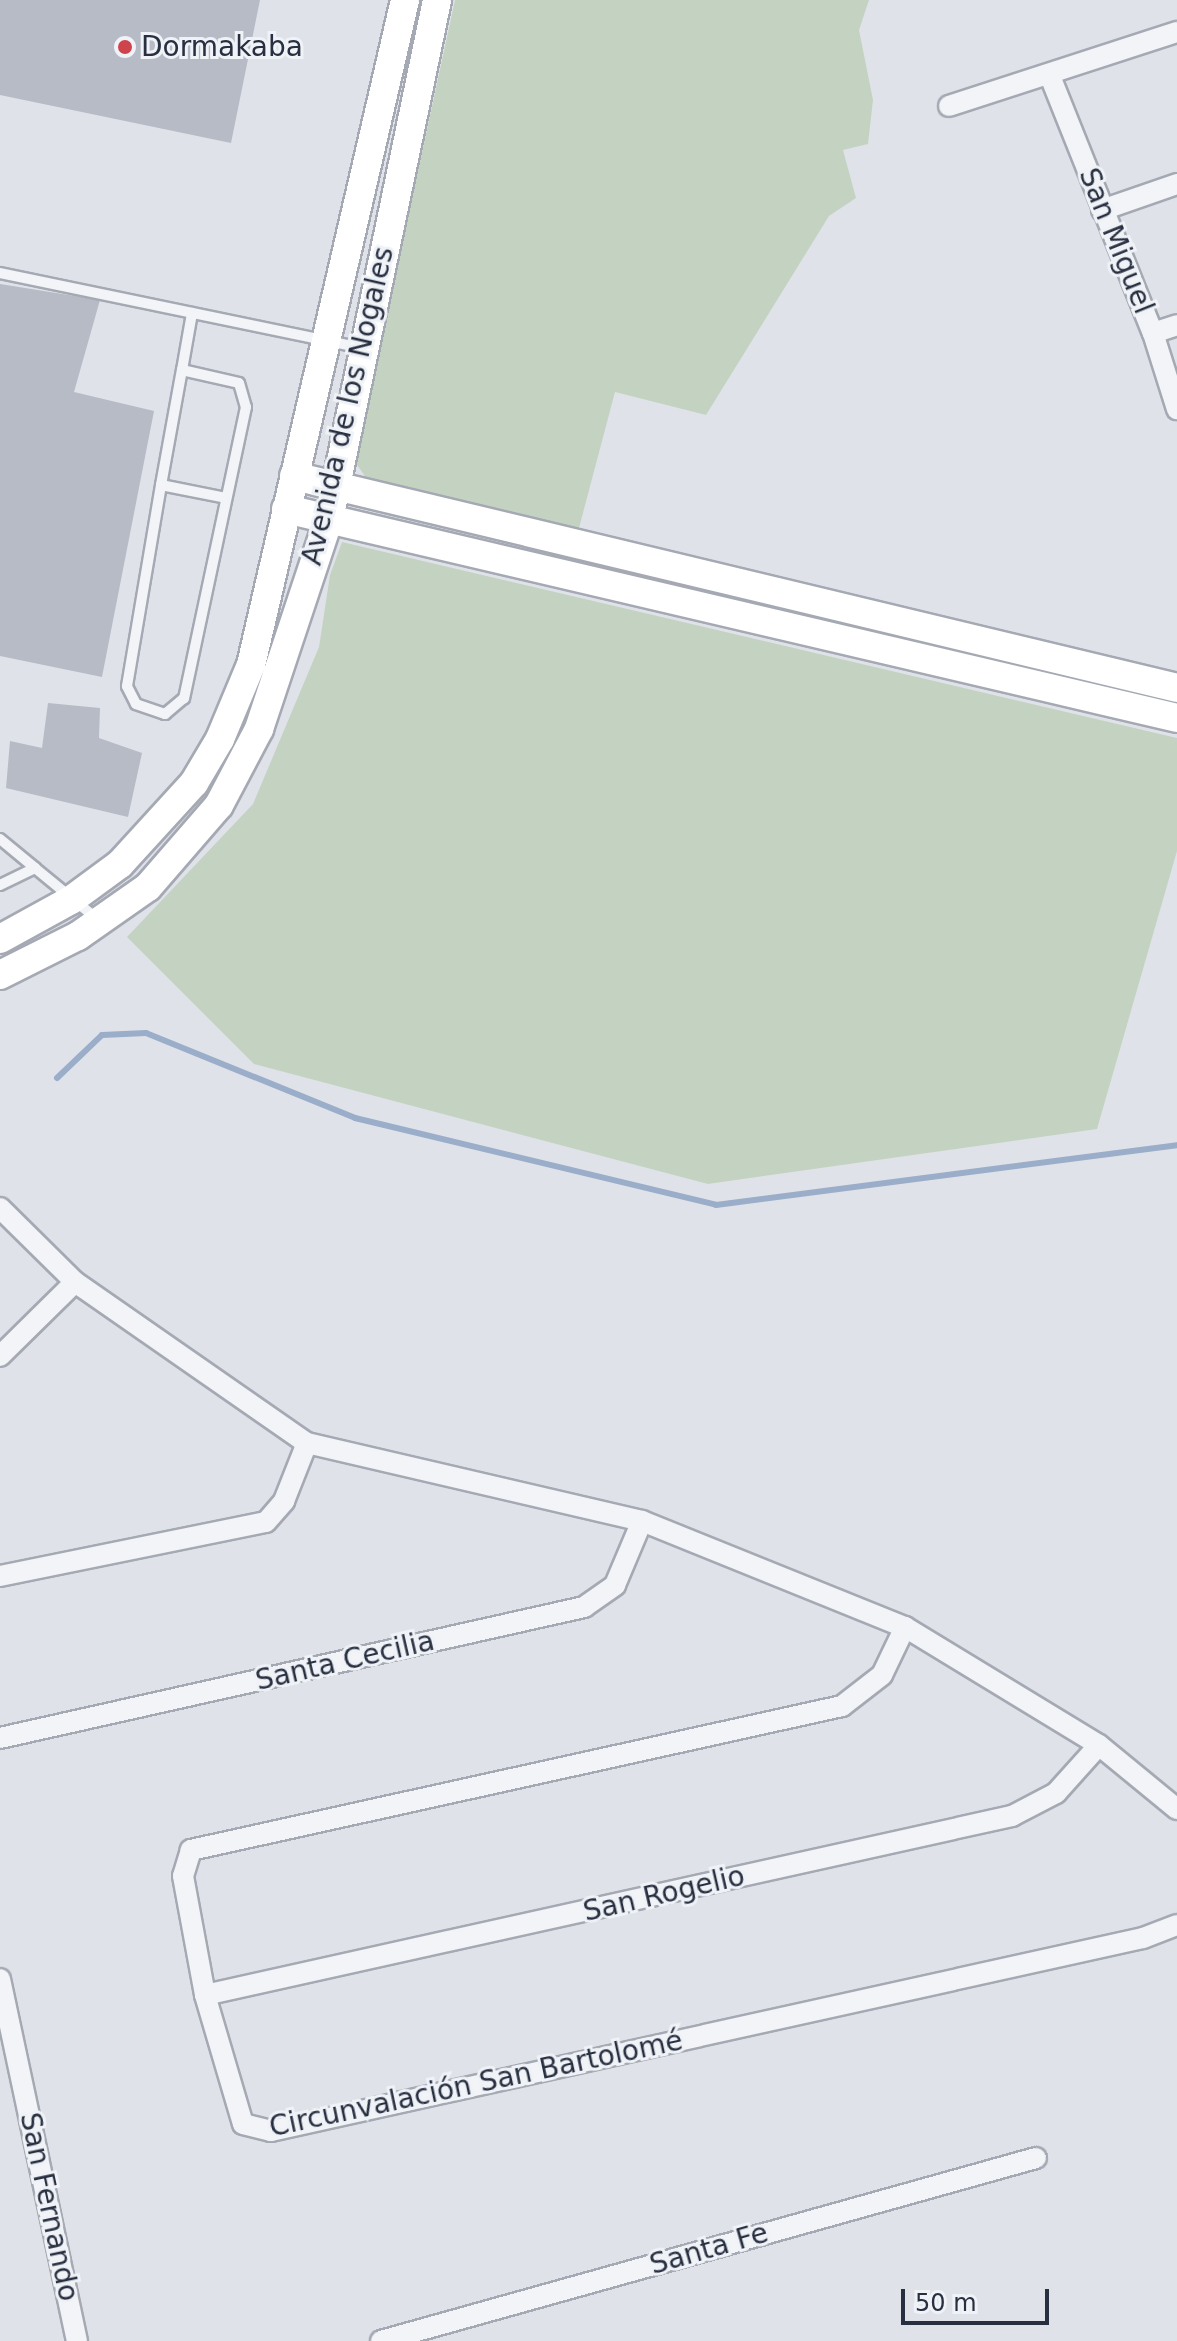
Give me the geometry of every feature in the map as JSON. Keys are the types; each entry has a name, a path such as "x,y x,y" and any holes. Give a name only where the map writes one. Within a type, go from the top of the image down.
{"main road":[{"name":"Avenida de los Nogales","path":"0,939 71,900 161,823 220,739 251,665 405,0"},
{"name":"Avenida de los Nogales","path":"0,975 100,922 188,848 219,805 276,685 337,485 361,348 437,0"},
{"path":"294,476 1177,688"},
{"path":"286,509 532,562 1177,718"},
{"path":"532,562 537,534"}],"street":[{"path":"949,106 1050,76 1177,32"},
{"name":"San Miguel","path":"1050,76 1153,333 1177,409"},
{"path":"1102,210 1177,184"},
{"path":"1153,333 1177,325"},
{"path":"0,1208 75,1282 307,1443 642,1521 905,1627 1099,1745 1177,1809"},
{"path":"0,1356 75,1282"},
{"path":"0,1576 266,1522 284,1501 307,1443"},
{"name":"Santa Cecilia","path":"0,1738 584,1607 615,1585 642,1521"},
{"name":"Circunvalación San Bartolomé","path":"905,1627 882,1675 842,1706 191,1850 183,1876 205,1995 234,2112 256,2131 271,2131 1143,1938 1177,1925"},
{"name":"San Rogelio","path":"205,1995 1012,1816 1056,1793 1099,1745"},
{"name":"San Fernando","path":"0,1979 77,2341"},
{"name":"Santa Fe","path":"381,2341 1036,2158"}],"lane":[{"path":"0,273 361,348"},
{"path":"182,370 231,381 245,393 184,698 165,714 136,704 127,686 161,485 192,313"},
{"path":"161,485 226,498"},
{"path":"0,839 100,922"},
{"path":"0,885 35,868"}],"green space":[{"path":"455,0 869,0 859,30 873,100 868,144 843,150 856,198 829,216 706,415 615,392 579,528 367,479 355,462"},
{"path":"342,542 1177,738 1177,851 1097,1129 708,1184 254,1064 127,937 253,804 319,647 330,575"}],"building":[{"name":"Dormakaba","path":"0,0 260,0 231,143 0,95"},
{"path":"0,284 100,300 74,392 154,411 102,677 0,656"},
{"path":"48,703 100,708 99,738 142,753 128,817 6,788 10,741 42,748"}],"waterway":[{"path":"57,1078 102,1035 146,1033 355,1118 716,1205 1177,1145"}],"place":[{"name":"Dormakaba","path":"125,47"}]}
